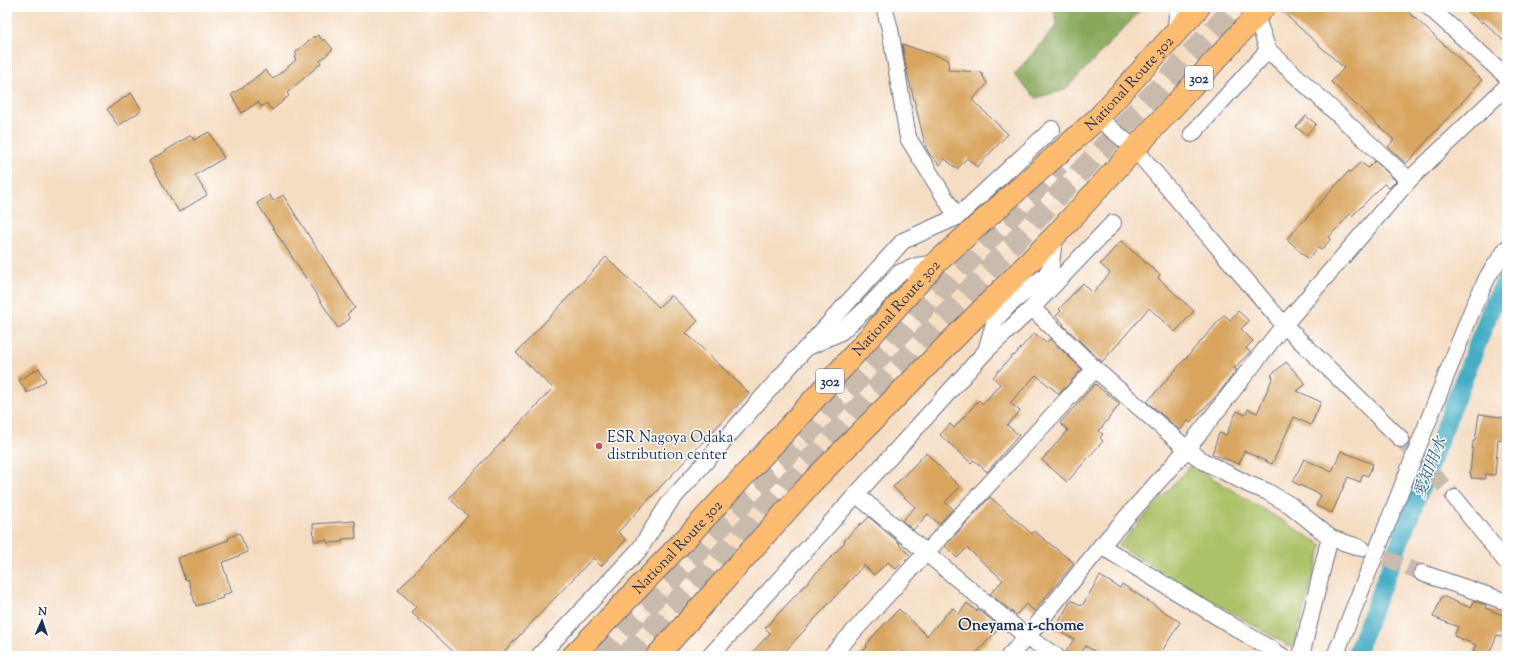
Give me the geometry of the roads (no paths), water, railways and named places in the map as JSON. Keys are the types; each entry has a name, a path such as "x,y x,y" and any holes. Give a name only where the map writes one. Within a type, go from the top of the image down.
{"highway":[{"name":"National Route 302","path":"573,656 689,535 936,263 1098,118 1199,7"},
{"name":"302","path":"657,656 812,482 1054,237 1260,12"}],"street":[{"path":"884,7 890,30 908,138 957,217"},
{"path":"1175,34 1178,7"},
{"path":"1429,7 1507,77"},
{"path":"1260,12 1268,50 1409,180"},
{"path":"1192,134 1268,50"},
{"path":"1008,656 1027,637 1101,546 1187,449 1284,325 1409,180 1507,86"},
{"path":"1098,118 1134,148 1284,325 1401,439"},
{"path":"539,656 639,550 669,503 806,348 903,242 957,217 1052,129"},
{"path":"710,656 986,351 1032,308 1113,224"},
{"path":"986,351 995,320 1009,305 1046,275 1051,266 1054,237"},
{"path":"1335,656 1473,308 1488,276 1507,248"},
{"path":"806,348 841,332 868,307 901,272 917,266 936,263"},
{"path":"842,309 853,312 868,307"},
{"path":"1032,308 1095,369 1187,449 1203,461 1250,485 1266,491 1290,505 1331,538 1361,548"},
{"path":"831,656 1095,369"},
{"path":"857,495 1027,637 1056,656"},
{"path":"1455,498 1507,563"},
{"path":"1300,656 1331,538"},
{"path":"1101,546 1282,656"},
{"path":"1422,573 1507,602"}],"waterway":[{"name":"愛知用水","path":"1355,656 1494,302 1507,279"}],"tunnel":[{"path":"626,656 1235,7"},
{"path":"600,656 1059,164"},
{"path":"1401,439 1455,498"},
{"path":"1363,549 1422,573"}],"place":[{"name":"ESR Nagoya Odaka distribution center","path":"599,446"}],"district":[{"name":"Oneyama 1-chome","path":"1021,624"}]}
